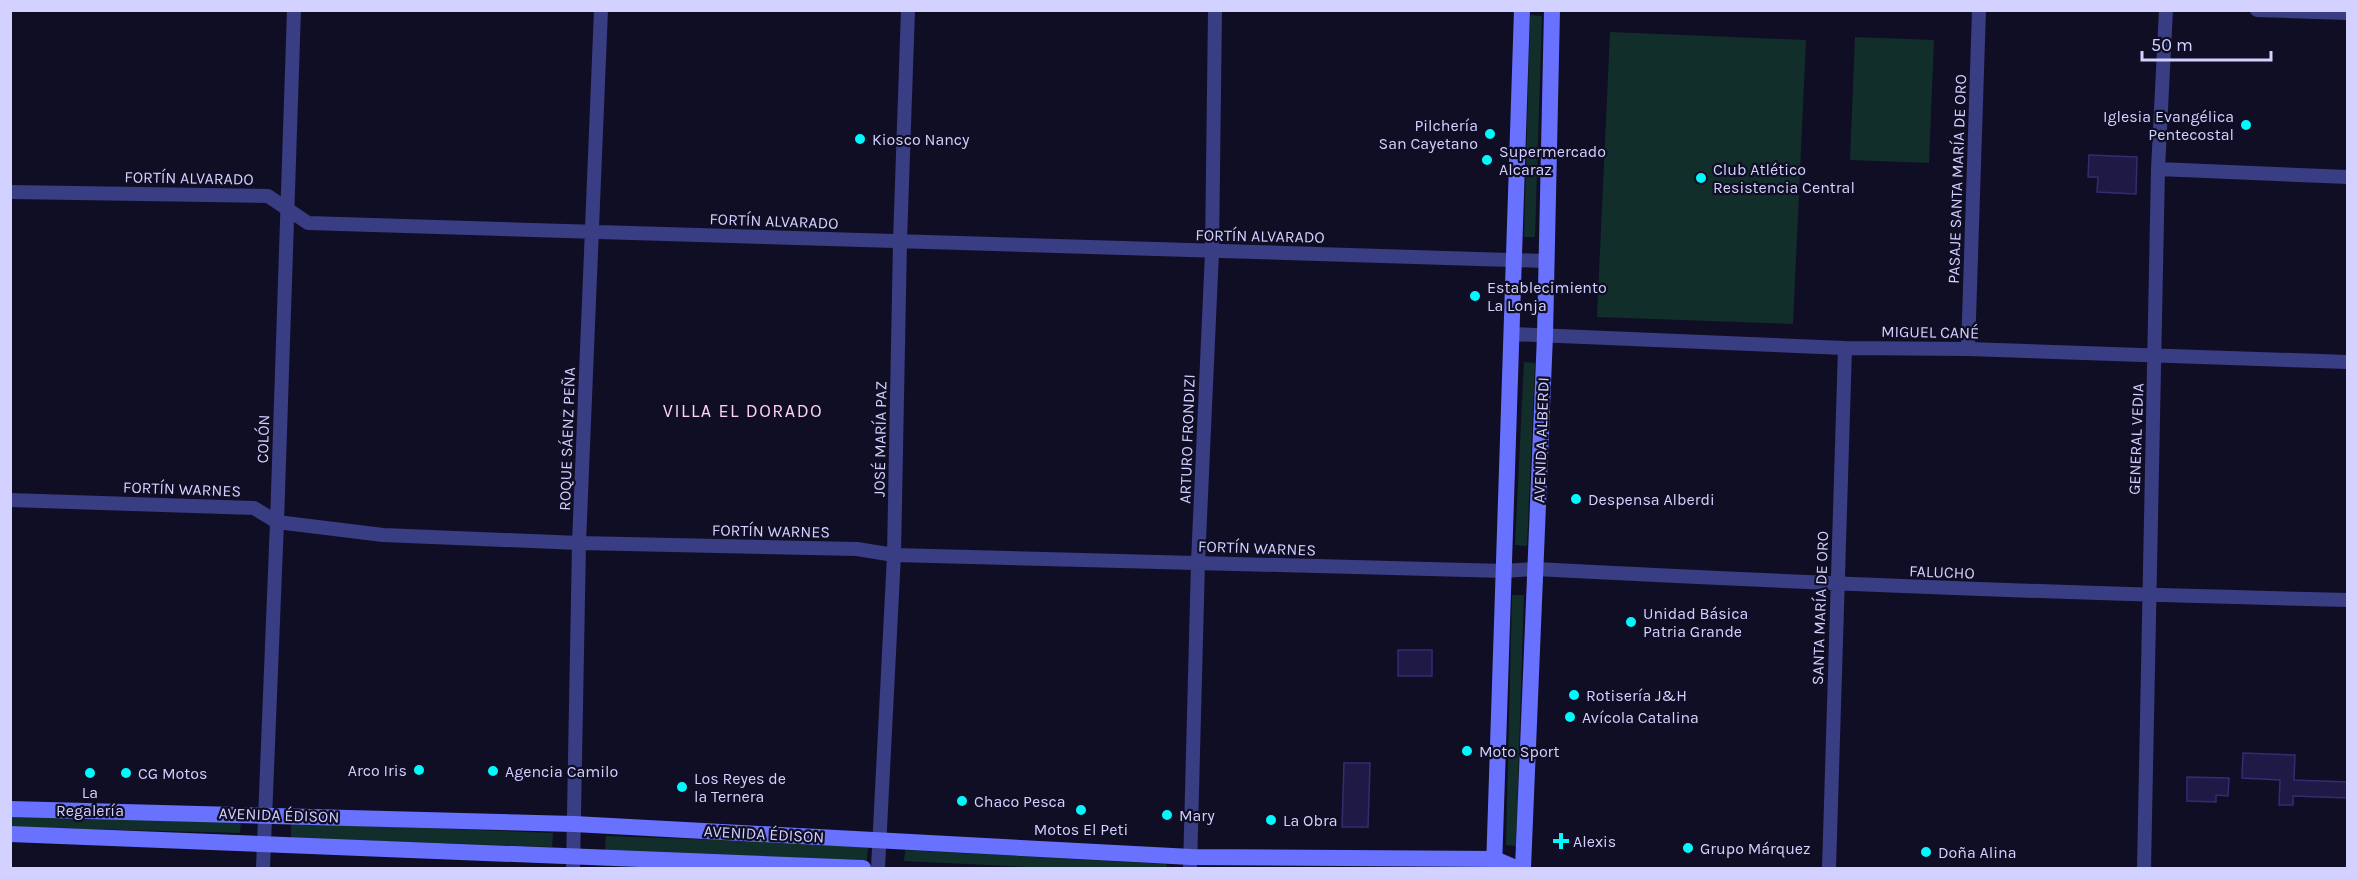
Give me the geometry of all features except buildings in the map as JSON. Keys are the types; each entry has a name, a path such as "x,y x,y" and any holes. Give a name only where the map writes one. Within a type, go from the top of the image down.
{"main road":[{"name":"AVENIDA ALBERDI","path":"1495,864 1522,10"},
{"name":"AVENIDA ALBERDI","path":"1523,868 1545,335 1552,10"},
{"name":"AVENIDA ÉDISON","path":"10,809 574,824 880,840 1191,863 1495,864 1516,868"},
{"name":"AVENIDA ÉDISON","path":"10,834 264,844 573,862 863,868"}],"street":[{"name":"COLÓN","path":"262,868 277,522 294,10"},
{"name":"ROQUE SÁENZ PEÑA","path":"573,862 579,543 601,10"},
{"name":"JOSÉ MARÍA PAZ","path":"878,868 894,555 900,241 908,10"},
{"name":"ARTURO FRONDIZI","path":"1191,863 1198,562 1212,252 1215,10"},
{"name":"PASAJE SANTA MARÍA DE ORO","path":"1968,349 1979,10"},
{"name":"GENERAL VEDIA","path":"2144,868 2158,169 2166,10"},
{"path":"2257,10 2348,13"},
{"path":"2158,169 2348,177"},
{"name":"FORTÍN ALVARADO","path":"10,192 268,196 308,223 1546,261"},
{"name":"MIGUEL CANÉ","path":"1511,334 1845,348 1968,349 2348,362"},
{"name":"SANTA MARÍA DE ORO","path":"1829,868 1845,348"},
{"name":"FORTÍN WARNES","path":"10,500 254,508 277,522 383,535 579,543 857,549 894,555 1504,571 1536,569"},
{"name":"FALUCHO","path":"1536,569 2148,596 2348,600"}],"green space":[{"path":"1530,15 1542,16 1535,237 1524,237"},
{"name":"Club Atlético Resistencia Central","path":"1610,32 1806,40 1793,324 1597,317"},
{"path":"1855,37 1934,40 1929,163 1850,160"},
{"path":"1524,362 1535,363 1527,546 1515,545"},
{"path":"1512,595 1524,595 1516,846 1506,845"},
{"path":"11,814 241,820 240,833 11,827"},
{"path":"291,823 553,833 552,847 291,838"},
{"path":"606,836 868,845 867,860 605,851"},
{"path":"905,850 1167,864 1166,868 1048,868 904,861"}],"place":[{"name":"Iglesia Evangélica Pentecostal","path":"2246,125"},
{"name":"Pilchería San Cayetano","path":"1490,134"},
{"name":"Kiosco Nancy","path":"860,139"},
{"name":"Supermercado Alcaraz","path":"1487,160"},
{"name":"Club Atlético Resistencia Central","path":"1701,178"},
{"name":"Establecimiento La Lonja","path":"1475,296"},
{"name":"Despensa Alberdi","path":"1576,499"},
{"name":"Unidad Básica Patria Grande","path":"1631,622"},
{"name":"Rotisería J&H","path":"1574,695"},
{"name":"Avícola Catalina","path":"1570,717"},
{"name":"Moto Sport","path":"1467,751"},
{"name":"Arco Iris","path":"419,770"},
{"name":"Agencia Camilo","path":"493,771"},
{"name":"La Regalería","path":"90,773"},
{"name":"CG Motos","path":"126,773"},
{"name":"Los Reyes de la Ternera","path":"682,787"},
{"name":"Chaco Pesca","path":"962,801"},
{"name":"Motos El Peti","path":"1081,810"},
{"name":"Mary","path":"1167,815"},
{"name":"La Obra","path":"1271,820"},
{"name":"Alexis","path":"1561,841"},
{"name":"Grupo Márquez","path":"1688,848"},
{"name":"Doña Alina","path":"1926,852"}],"district":[{"name":"VILLA EL DORADO","path":"743,411"}]}
